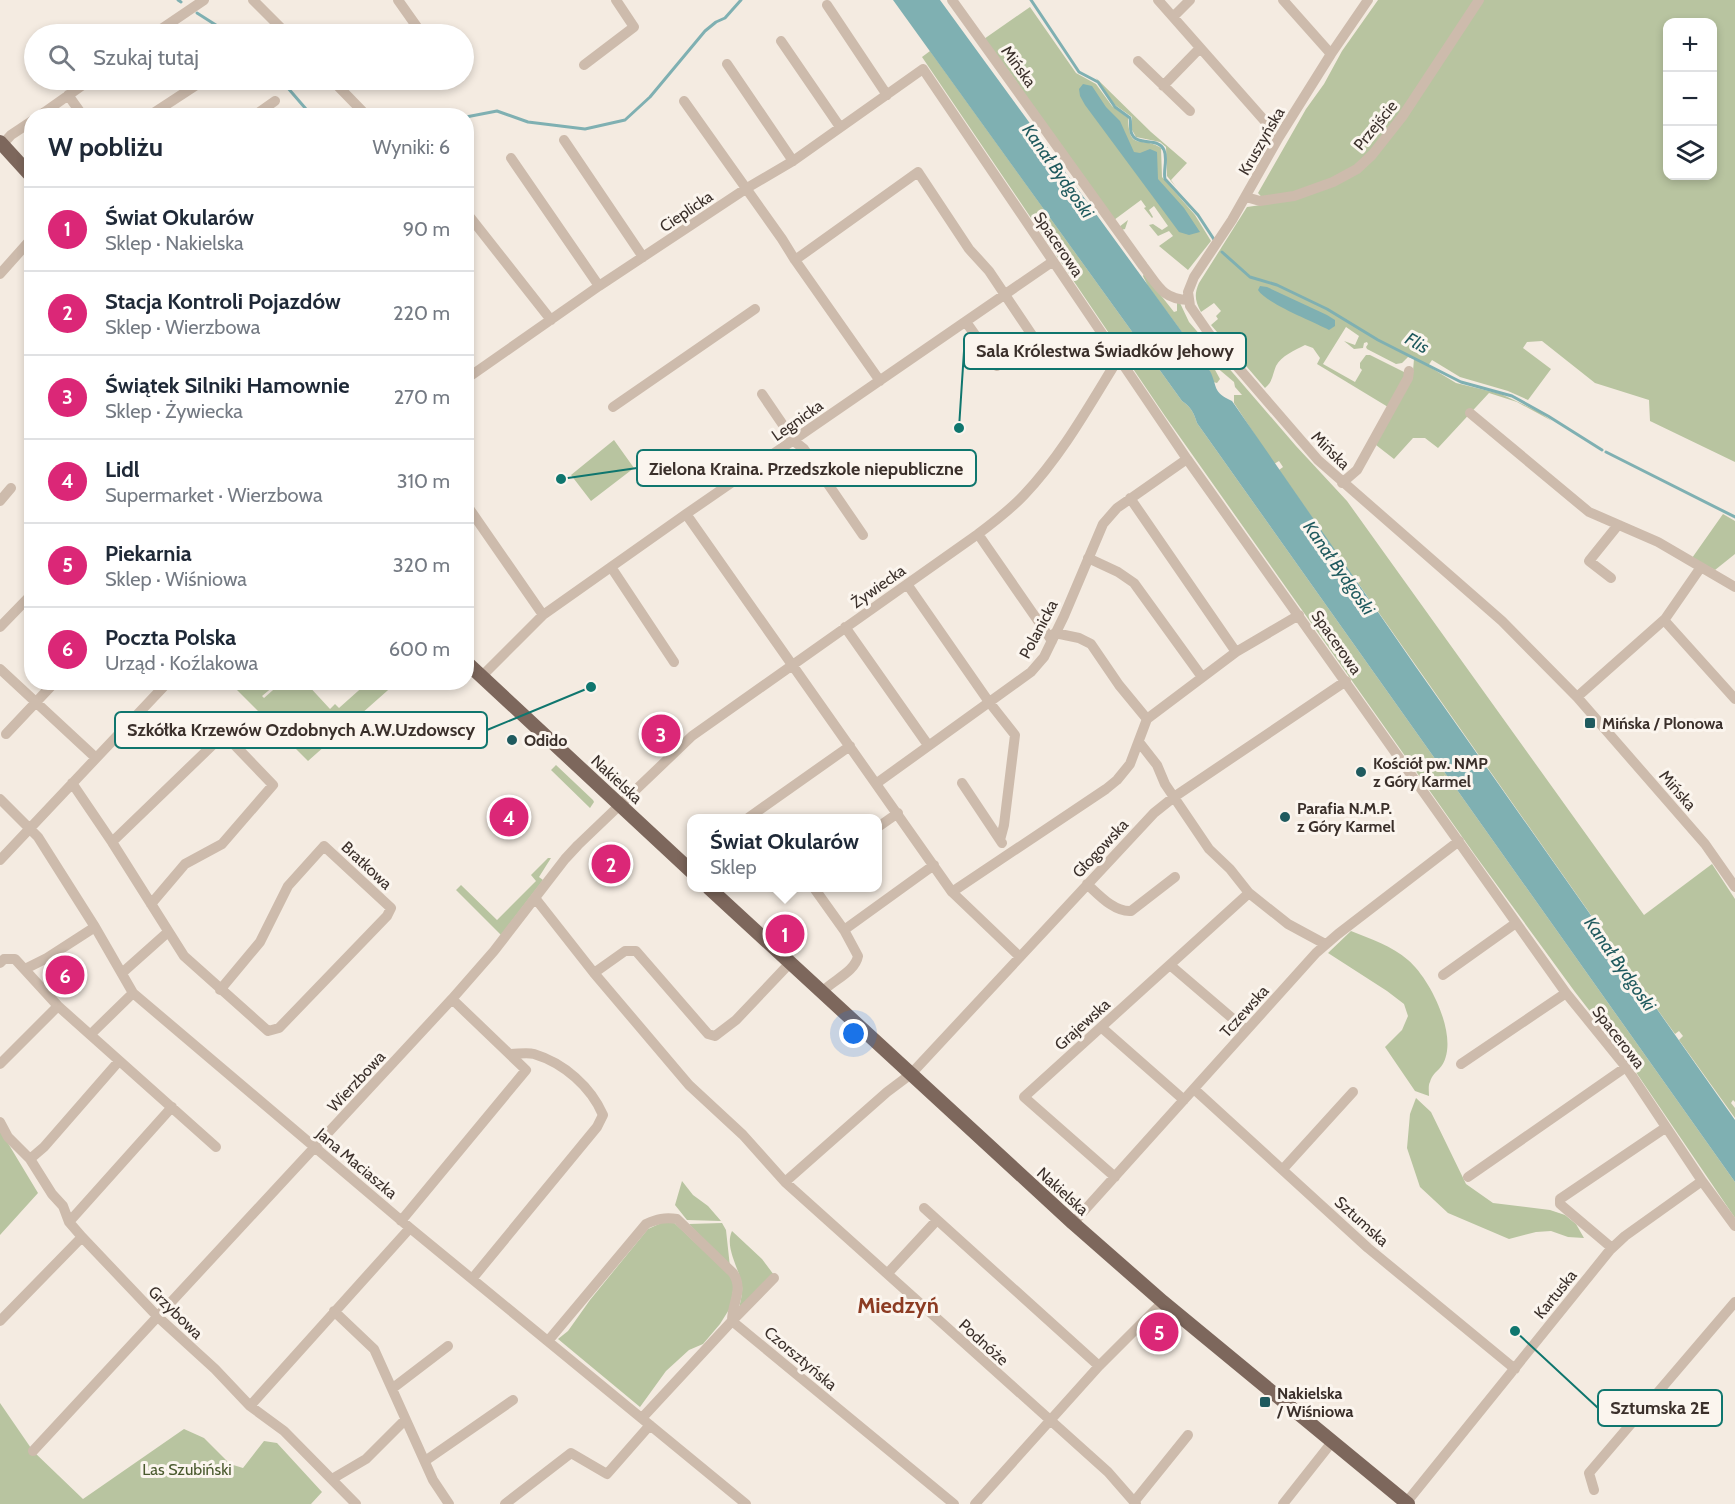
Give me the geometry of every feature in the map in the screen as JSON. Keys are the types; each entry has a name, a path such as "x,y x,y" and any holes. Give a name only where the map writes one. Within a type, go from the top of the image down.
{"main road":[{"path":"1,144 24,168"},
{"name":"Nakielska","path":"474,670 687,867"},
{"name":"Nakielska","path":"713,892 1073,1223 1163,1302 1407,1503"}],"street":[{"path":"168,24 204,0"},
{"path":"253,0 277,24"},
{"path":"398,0 415,24"},
{"path":"584,65 634,27 616,0"},
{"name":"Mińska","path":"952,0 1167,296 1188,300 1195,316 1210,335 1309,451 1342,483 1502,622 1577,697 1694,830 1735,887"},
{"path":"1158,0 1279,137"},
{"path":"1173,17 1190,0"},
{"path":"1283,0 1331,54"},
{"name":"Kruszyńska","path":"1188,300 1191,281 1246,197 1279,137 1331,54 1368,0"},
{"name":"Przejście","path":"1246,197 1265,201 1308,192 1345,176 1364,162 1383,143 1402,117 1479,0"},
{"path":"827,5 887,94"},
{"path":"781,41 840,128"},
{"path":"1163,86 1200,48"},
{"path":"1138,61 1190,111"},
{"path":"727,64 793,161"},
{"name":"Cieplicka","path":"474,373 599,286 747,188 793,161 923,69"},
{"name":"Spacerowa","path":"923,69 1187,459 1566,993 1626,1067 1665,1128 1735,1226"},
{"path":"50,108 74,90"},
{"path":"161,108 189,90"},
{"path":"342,90 359,108"},
{"path":"68,94 78,108"},
{"path":"265,108 275,101"},
{"path":"684,101 880,381"},
{"path":"1,144 24,127"},
{"path":"564,140 643,257"},
{"path":"511,158 599,286"},
{"path":"795,260 918,172 969,249 978,258 1032,335"},
{"path":"474,222 551,320"},
{"path":"0,274 24,247"},
{"name":"Legnicka","path":"481,677 543,615 1052,262"},
{"path":"613,407 755,309"},
{"path":"966,322 997,366"},
{"name":"Żywiecka","path":"621,806 692,736 978,534 1018,501 1049,466 1118,359"},
{"path":"1342,483 1357,470 1408,378 1409,371"},
{"path":"762,394 794,441 804,448 863,535"},
{"path":"1470,413 1576,503 1596,516 1658,542 1735,587"},
{"name":"Polanicka","path":"877,783 1031,672 1044,657 1064,616 1103,524 1117,508 1187,459"},
{"path":"0,501 12,488"},
{"path":"1131,498 1236,652"},
{"path":"686,514 952,892 1020,957"},
{"path":"474,516 543,615"},
{"path":"1611,578 1589,561 1618,525"},
{"path":"978,534 1053,637 1073,636 1091,644 1119,685 1147,719"},
{"path":"1088,558 1119,572 1134,583 1202,677"},
{"path":"611,567 674,662"},
{"path":"1577,697 1664,620 1701,567"},
{"path":"908,584 989,702 1015,735 1004,825 1000,840"},
{"path":"0,627 24,602"},
{"path":"952,892 1117,780 1130,764 1147,719 1236,652 1299,615"},
{"path":"1064,616 1066,626 1073,636"},
{"path":"1664,620 1735,699"},
{"path":"845,627 928,745"},
{"path":"0,669 96,758"},
{"name":"Głogowska","path":"785,1182 887,1092 911,1074 1148,819 1174,798 1346,681"},
{"path":"6,734 47,690"},
{"path":"0,860 160,690"},
{"path":"112,842 224,734 273,785 222,844 185,864 151,904"},
{"path":"1139,742 1157,765 1174,798 1209,849 1249,893 1288,924 1325,944"},
{"path":"754,814 850,746"},
{"path":"72,783 184,956 220,990"},
{"path":"962,783 1008,853"},
{"name":"Jana Maciaszka","path":"0,799 30,828 95,927 133,993 405,1224 746,1504"},
{"name":"Wierzbowa","path":"33,1451 452,999 494,951 572,852 621,806"},
{"path":"882,824 898,813"},
{"name":"Tczewska","path":"1073,1223 1325,944 1459,841"},
{"name":"Bratkowa","path":"324,846 391,908 387,916 279,1028 268,1031 220,990 260,942 288,886 324,846"},
{"path":"844,930 934,865"},
{"path":"1087,884 1113,906 1127,912 1175,877"},
{"path":"817,892 857,952 857,961 852,968 822,992"},
{"name":"Grajewska","path":"1115,1177 1024,1097 1249,893"},
{"name":"Podnóże","path":"535,898 594,973 689,1085 743,1135 785,1182 1108,1472 1135,1503 1188,1436"},
{"path":"1443,975 1516,923"},
{"path":"26,969 95,927"},
{"path":"122,973 168,932"},
{"path":"594,973 625,951 636,951 708,1034 715,1036 736,1020 790,963"},
{"path":"2,961 15,959 58,1006 216,1147"},
{"path":"1170,965 1246,1030"},
{"path":"91,1034 133,993"},
{"path":"1461,1064 1566,993"},
{"path":"452,999 526,1070"},
{"path":"0,1064 58,1006"},
{"path":"1101,1027 1184,1100"},
{"path":"472,1279 597,1127 603,1115 596,1098 574,1076 554,1062 532,1053 511,1054"},
{"path":"250,1406 334,1311 526,1070 540,1056"},
{"path":"30,1159 44,1147 119,1061"},
{"path":"1468,1177 1626,1067"},
{"name":"Sztumska","path":"1194,1089 1368,1248 1515,1369"},
{"path":"1283,1169 1353,1092"},
{"path":"69,1222 172,1107"},
{"name":"Grzybowa","path":"0,1122 8,1137 30,1159 52,1194 63,1206 69,1222 82,1237 158,1317 250,1406 284,1431 356,1504"},
{"path":"1612,1248 1560,1204 1560,1199 1665,1128"},
{"name":"Kartuska","path":"1407,1503 1612,1248 1625,1236 1702,1181"},
{"path":"924,1208 1099,1366"},
{"path":"548,1341 646,1224 667,1217 677,1220 733,1273 738,1281 739,1289 732,1309 732,1321"},
{"path":"888,1273 937,1220"},
{"path":"0,1321 82,1237"},
{"path":"505,1504 571,1453 607,1474 646,1422 732,1321 774,1278"},
{"path":"975,1504 1099,1366 1163,1302"},
{"path":"1594,1490 1589,1473 1735,1302"},
{"path":"334,1311 374,1349 444,1502"},
{"name":"Czorsztyńska","path":"732,1321 954,1504"},
{"path":"393,1388 448,1346"},
{"path":"424,1461 513,1400"},
{"path":"332,1479 366,1459 405,1420"},
{"path":"1282,1504 1332,1442"}],"green space":[{"path":"1378,0 1735,0 1735,462 1650,421 1649,400 1595,383 1542,341 1527,342 1523,348 1551,369 1528,400 1508,391 1460,377 1432,360 1428,366 1456,383 1501,394 1539,412 1552,421 1517,402 1489,393 1438,448 1425,438 1413,438 1394,459 1376,445 1413,371 1414,359 1408,357 1402,363 1396,364 1367,349 1367,342 1364,343 1363,348 1354,349 1344,341 1355,345 1359,336 1346,327 1323,364 1355,382 1362,370 1360,363 1366,355 1404,372 1405,376 1388,407 1317,364 1320,358 1313,348 1305,345 1281,359 1271,381 1265,388 1211,325 1218,319 1216,316 1221,311 1214,303 1201,312 1196,301 1196,291 1247,207 1268,204 1258,193 1306,109 1324,84 1342,51"},
{"path":"1030,7 1076,73 1096,84 1112,106 1128,118 1131,136 1138,141 1161,148 1162,177 1195,215 1211,241 1188,270 1159,246 1173,236 1169,231 1158,236 1149,225 1153,224 1162,230 1168,226 1154,206 1149,210 1152,218 1141,200 1114,220 1119,227 1128,220 1125,229 1121,230 1117,227 1029,103 1014,78 984,39"},
{"path":"930,51 1182,401 1192,410 1197,423 1735,1182 1735,1218 1627,1059 1475,855 1165,416 922,57"},
{"path":"1096,78 1151,132 1187,163 1171,180 1176,187 1167,176 1166,147 1160,142 1136,137 1132,130 1132,117 1115,105"},
{"path":"1144,274 1174,312 1177,311 1177,303 1180,303 1189,322 1296,446 1347,501 1644,915 1712,864 1735,899 1735,1102 1733,1100 1731,1103 1735,1108 1735,1118 1679,1040 1683,1036 1679,1031 1675,1034 1652,1002 1358,583 1361,581 1359,576 1354,578 1279,470 1283,467 1279,461 1274,464 1234,403 1234,395 1242,395 1234,382 1215,366 1220,379 1217,383 1213,382 1209,369 1148,286"},
{"path":"614,440 634,468 591,501 571,475"},
{"path":"1723,514 1735,521 1735,554 1715,570 1692,558"},
{"path":"237,690 269,690 262,696 264,698 273,690 312,690 330,709 335,704 339,708 359,690 388,690 308,761"},
{"path":"556,765 593,800 590,808 551,770"},
{"path":"548,858 551,858 539,877 543,880 501,935 456,890 461,885 497,920 536,881 531,875"},
{"path":"1351,931 1402,955 1416,968 1431,989 1446,1028 1447,1051 1444,1062 1429,1083 1429,1096 1415,1091 1385,1047 1402,1030 1408,1016 1404,1004 1328,953"},
{"path":"1416,1098 1431,1112 1466,1184 1493,1203 1550,1210 1565,1215 1576,1224 1584,1238 1568,1237 1551,1231 1536,1232 1509,1239 1448,1213 1420,1187 1407,1148 1410,1114"},
{"path":"0,1130 38,1193 0,1235"},
{"path":"682,1181 693,1195 708,1206 721,1221 687,1220 675,1205"},
{"path":"670,1219 735,1280 730,1308 720,1324 703,1344 689,1350 666,1371 640,1407 558,1339 568,1331 590,1300 648,1229"},
{"path":"722,1223 726,1230 730,1267 689,1224"},
{"path":"732,1231 762,1259 774,1275 738,1314 742,1286 731,1251"},
{"name":"Las Szubiński","path":"0,1403 33,1451 83,1499 184,1429 204,1438 230,1464 243,1468 264,1441 277,1443 322,1492 311,1504 0,1504"}],"water":[{"name":"Kanał Bydgoski","path":"893,0 940,0 1206,365 1218,392 1232,401 1735,1120 1735,1182 1197,423 1192,410 1182,401"},
{"path":"1083,84 1092,86 1106,107 1120,121 1134,152 1140,153 1150,149 1157,152 1158,179 1184,208 1200,232 1189,235 1179,232 1085,105 1079,89"},
{"path":"1260,286 1267,287 1327,315 1335,320 1335,326 1329,330 1270,301 1258,290"}],"waterway":[{"path":"474,115 497,111 528,122 585,129 625,120 650,97 705,31 725,18 741,0"},
{"name":"Flis","path":"1031,0 1079,72 1098,82 1115,107 1130,118 1131,132 1134,137 1137,140 1161,146 1166,157 1165,179 1198,215 1215,241"},
{"path":"197,13 214,24"},
{"path":"290,90 305,108"},
{"name":"Flis","path":"1222,252 1250,277 1277,285 1327,309 1378,340 1461,382 1512,396 1602,450"},
{"name":"Flis","path":"1606,452 1735,517"}],"place":[{"name":"Sala Królestwa Świadków Jehowy","path":"959,428"},
{"name":"Zielona Kraina. Przedszkole niepubliczne","path":"561,479"},
{"name":"Szkółka Krzewów Ozdobnych A.W.Uzdowscy","path":"591,687"},
{"name":"Mińska / Plonowa","path":"1590,723"},
{"name":"Świątek Silniki Hamownie","path":"661,734"},
{"name":"Odido","path":"512,740"},
{"name":"Kościół pw. NMP z Góry Karmel","path":"1361,772"},
{"name":"Lidl","path":"509,817"},
{"name":"Parafia N.M.P. z Góry Karmel","path":"1285,817"},
{"name":"Stacja Kontroli Pojazdów","path":"611,864"},
{"name":"Świat Okularów","path":"785,934"},
{"name":"Poczta Polska","path":"65,975"},
{"name":"Sztumska 2E","path":"1515,1331"},
{"name":"Piekarnia","path":"1159,1332"},
{"name":"Nakielska / Wiśniowa","path":"1265,1402"}],"district":[{"name":"Miedzyń","path":"898,1305"}]}
